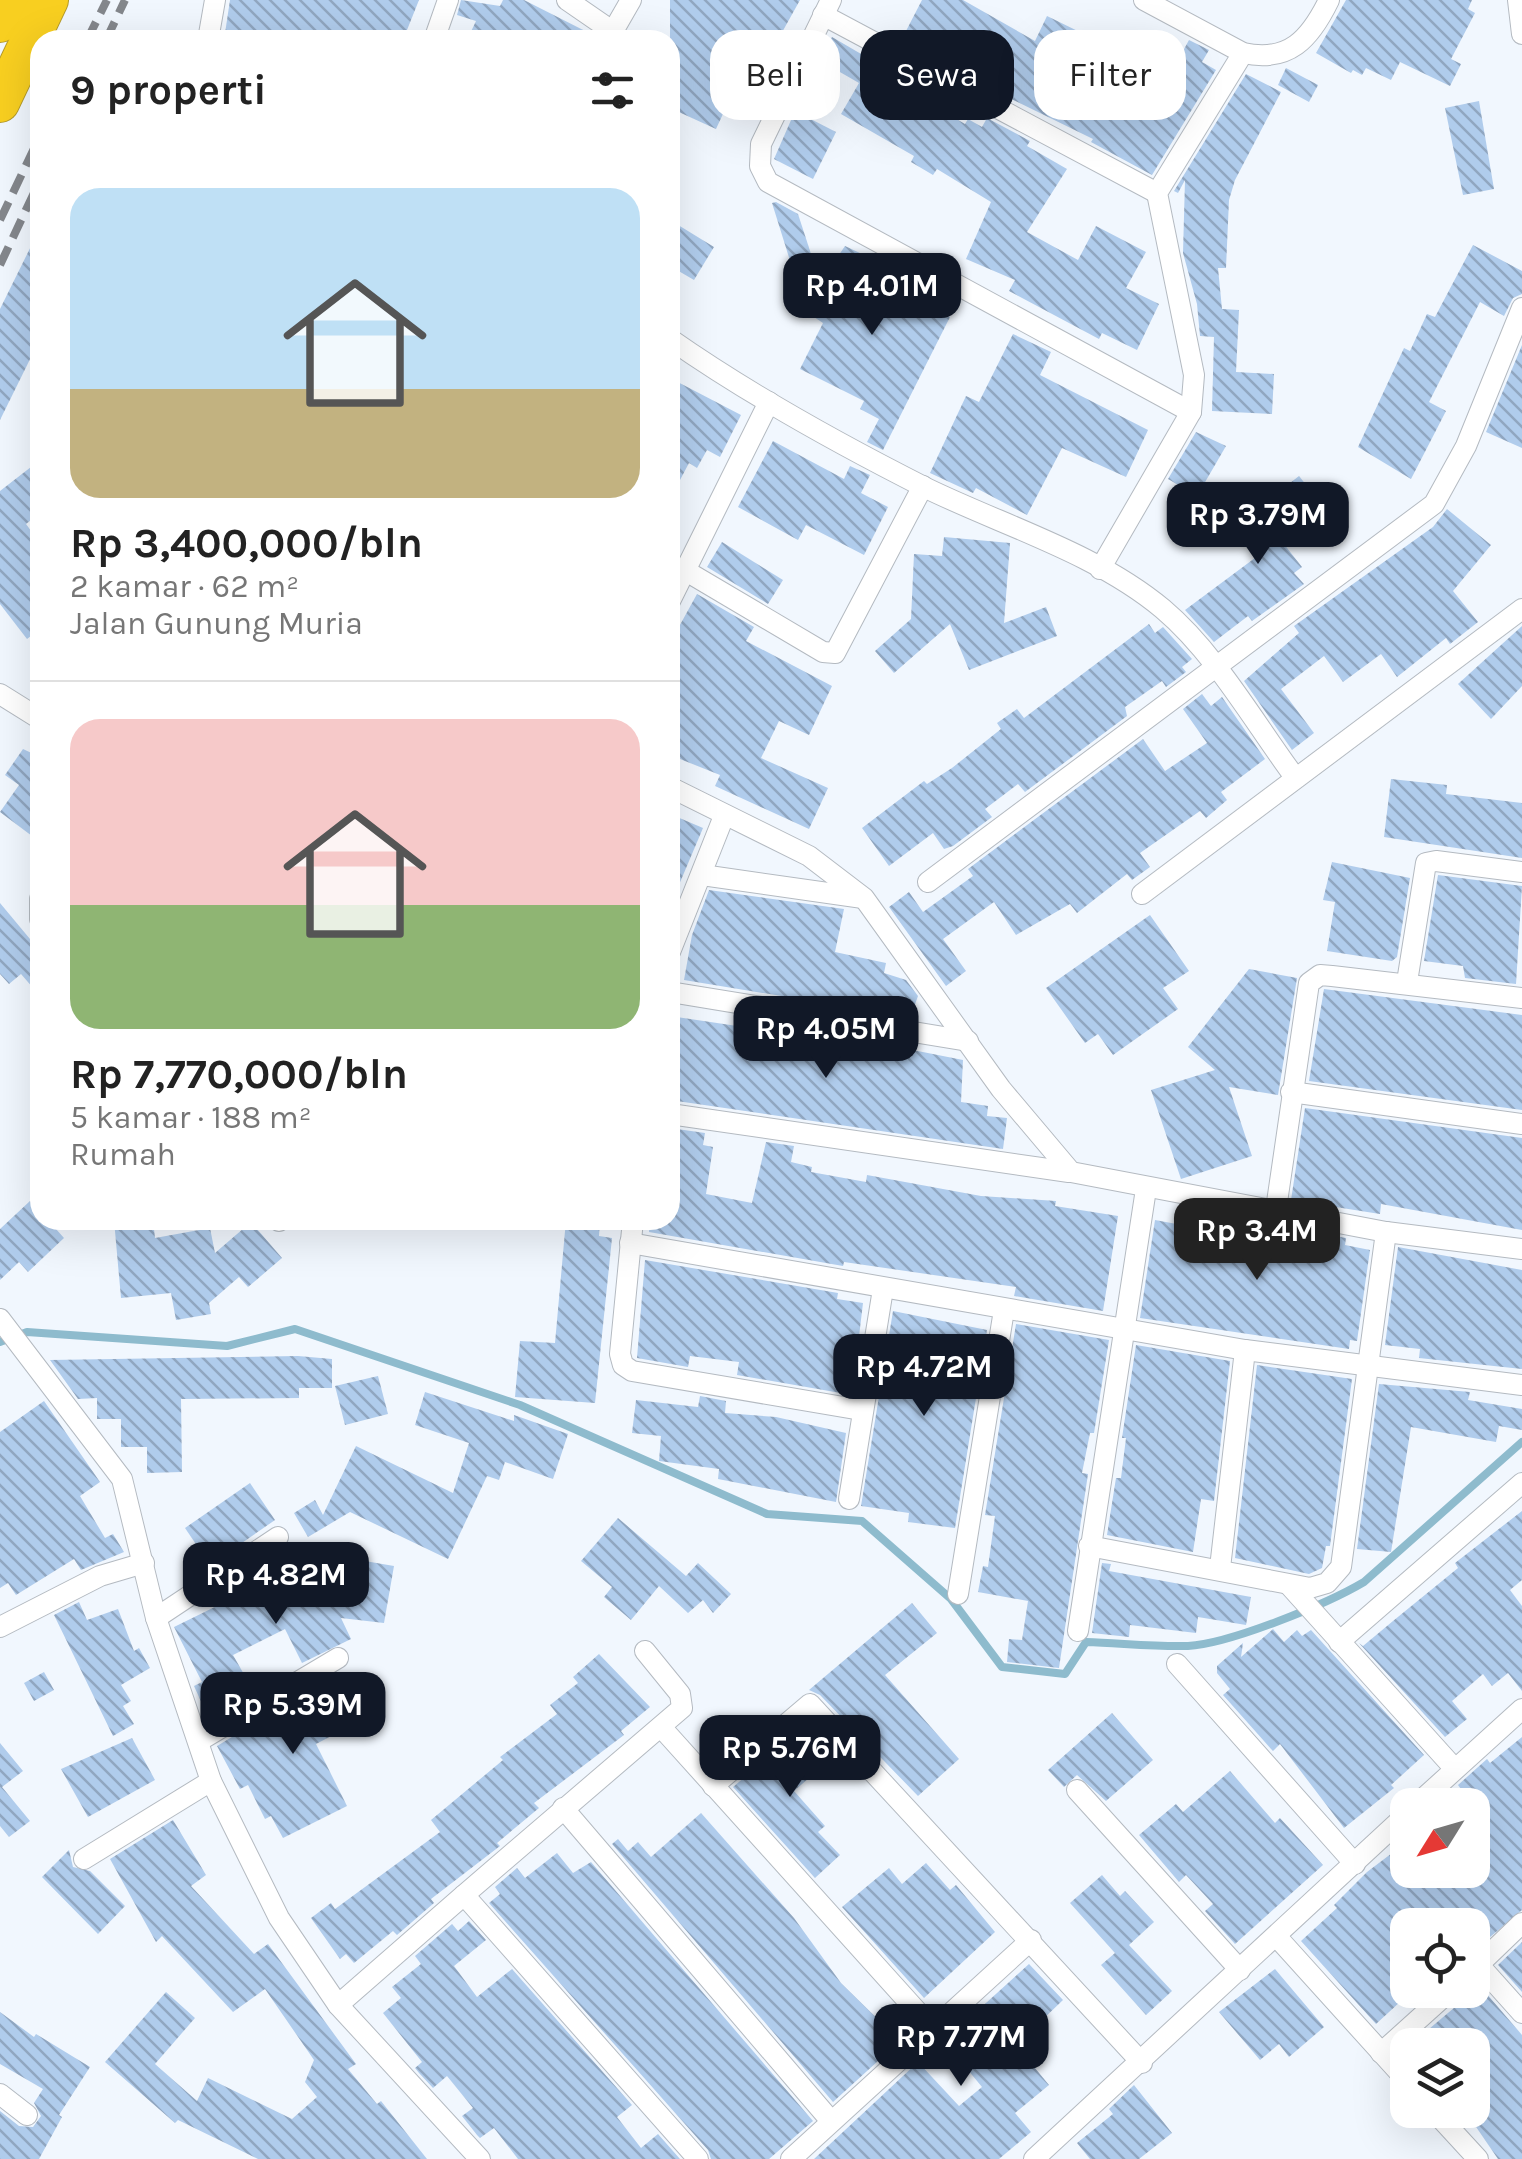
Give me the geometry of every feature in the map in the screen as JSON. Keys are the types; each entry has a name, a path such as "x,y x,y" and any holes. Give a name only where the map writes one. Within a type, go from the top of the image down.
{"highway":[{"path":"0,22 11,0"},
{"path":"35,30 49,0"},
{"path":"0,103 30,40"}],"street":[{"path":"210,30 216,0"},
{"path":"438,30 448,0"},
{"path":"614,30 631,0"},
{"path":"1144,0 1243,53 1286,53 1301,44 1328,0"},
{"path":"1518,0 1522,34"},
{"path":"572,2 603,30"},
{"path":"1157,193 827,7 761,144 760,166 768,182 1191,412"},
{"path":"1100,568 1191,412 1194,375 1157,193 1243,53"},
{"path":"928,882 1434,504 1466,446 1522,308"},
{"path":"680,345 769,402 923,486 1100,568 1164,610 1216,670 1294,776"},
{"path":"680,581 769,402"},
{"path":"686,571 824,652 835,653 923,486"},
{"path":"1142,894 1294,776 1522,609"},
{"path":"0,694 30,713"},
{"path":"680,792 809,856 864,898 1001,1089 1071,1172"},
{"path":"680,928 724,816"},
{"path":"1408,982 1426,863 1436,860 1522,872"},
{"path":"702,875 864,898"},
{"path":"1276,1209 1309,983 1320,976 1408,982 1522,998"},
{"path":"680,994 968,1041"},
{"path":"1291,1092 1522,1124"},
{"path":"680,1115 1071,1172 1386,1232 1522,1250"},
{"path":"1078,1631 1146,1189"},
{"path":"632,1230 620,1354 623,1365 632,1371 861,1410"},
{"path":"1294,1592 1327,1583 1340,1567 1371,1366 1386,1232"},
{"path":"630,1243 1245,1350 1522,1385"},
{"path":"849,1499 883,1290"},
{"path":"958,1594 1004,1310"},
{"path":"1,1320 122,1479 156,1618 210,1780 278,1918 338,2005 480,2159"},
{"path":"1220,1568 1245,1350"},
{"path":"1340,1642 1522,1483"},
{"path":"156,1618 278,1538"},
{"path":"1089,1546 1220,1568 1294,1592 1454,1768"},
{"path":"2,1622 100,1576 144,1563"},
{"path":"338,2005 661,1727 683,1701 645,1651"},
{"path":"199,1742 338,1658"},
{"path":"1176,1664 1355,1864"},
{"path":"713,1786 810,1704 1142,2063"},
{"path":"1433,1788 1522,1709"},
{"path":"661,1727 933,2029"},
{"path":"84,1859 210,1780"},
{"path":"1076,1790 1240,1970"},
{"path":"563,1808 831,2122"},
{"path":"1048,2155 1390,1830"},
{"path":"464,1895 698,2159"},
{"path":"1490,1955 1522,1924"},
{"path":"1277,1938 1390,2062"},
{"path":"791,2159 1030,1940"},
{"path":"1490,1982 1522,2013"},
{"path":"1382,2053 1431,2008"},
{"path":"0,2094 26,2114"},
{"path":"1450,2128 1478,2159"}],"building":[{"path":"230,0 419,0 407,30 226,30"},
{"path":"461,0 500,6 503,0 524,0 583,30 472,30 476,21 457,15"},
{"path":"670,0 800,0 783,30 710,30 710,120 720,120 716,129 680,113 680,30 670,30"},
{"path":"922,0 963,0 1034,40 1034,110 1014,100 1014,30 907,30"},
{"path":"1346,0 1472,0 1468,9 1475,13 1451,59 1461,64 1450,86 1400,62 1391,80 1366,68 1362,75 1353,70 1351,73 1316,53"},
{"path":"1047,16 1076,30 1040,30"},
{"path":"1189,40 1209,50 1202,62 1216,70 1186,119"},
{"path":"840,42 860,53 860,120 958,120 965,124 970,120 982,127 986,120 991,120 1030,141 1027,146 1067,169 1027,232 1078,260 1096,226 1146,252 1126,288 1159,304 1137,350 1102,333 1099,339 1009,291 1015,280 966,259 991,202 937,169 933,175 911,162 914,156 841,114 859,83 840,72"},
{"path":"1286,68 1318,85 1309,102 1278,85"},
{"path":"1246,74 1281,92 1235,180 1229,200 1226,268 1218,268 1222,309 1239,310 1236,372 1274,374 1272,414 1212,411 1214,337 1200,336 1197,304 1183,253 1185,180 1178,193 1174,191"},
{"path":"1479,101 1494,189 1463,195 1445,108"},
{"path":"791,120 813,120 836,132 813,179 774,159"},
{"path":"1054,120 1186,120 1152,175 1091,142 1093,139"},
{"path":"772,203 798,214 813,260 792,267"},
{"path":"680,226 714,247 694,280 680,272"},
{"path":"1473,245 1522,271 1522,294 1513,298 1504,316 1480,302 1429,402 1446,411 1411,479 1358,447 1404,348 1410,351 1427,314 1435,317"},
{"path":"845,246 879,262 874,273 914,296 920,283 943,294 935,310 950,317 883,450 867,442 879,419 860,409 864,401 800,369 823,323 802,309"},
{"path":"30,248 30,359 0,420 0,309"},
{"path":"1013,334 1051,352 1040,375 1148,430 1126,477 1062,448 1027,515 976,488 973,493 930,473 966,396 979,402"},
{"path":"1522,345 1522,448 1486,432"},
{"path":"680,383 741,415 720,457 707,450 697,468 689,463 680,480"},
{"path":"1196,432 1226,446 1197,496 1168,479"},
{"path":"773,441 844,479 850,466 870,475 861,493 888,507 864,555 806,525 798,540 738,507"},
{"path":"30,468 30,521 26,524 30,529 27,639 0,604 0,491"},
{"path":"1299,476 1319,501 1276,534 1302,567 1294,573 1304,584 1252,621 1248,616 1214,642 1185,610 1263,552 1240,522"},
{"path":"1447,509 1491,545 1453,591 1478,622 1450,644 1446,638 1397,677 1381,654 1343,682 1324,656 1281,689 1314,733 1292,750 1244,681 1299,633 1294,626 1433,527"},
{"path":"944,537 1010,543 1004,623 1046,607 1057,636 969,670 950,624 894,673 875,651 911,619 914,554 942,556"},
{"path":"722,542 783,580 768,604 707,567"},
{"path":"697,594 754,627 746,641 832,686 809,735 779,721 761,758 828,788 809,829 715,786 720,775 680,759 680,625"},
{"path":"1149,624 1155,633 1163,627 1192,659 1182,667 1186,672 1166,687 1162,681 1125,707 1127,716 1025,792 1018,784 985,809 992,817 953,846 944,849 933,833 889,866 862,828 924,781 927,784 952,768 1001,729 997,723 1017,709 1024,718"},
{"path":"1522,626 1522,686 1491,719 1458,684"},
{"path":"1202,694 1211,706 1222,697 1265,759 1221,792 1227,800 1206,818 1200,811 1140,853 1150,867 1132,880 1127,874 1077,913 1070,904 1016,935 994,902 943,939 966,971 946,986 889,907 909,892 923,912 973,876 968,869 1143,739 1165,771 1207,743 1183,709"},
{"path":"23,749 30,752 30,834 0,812 19,785 5,775"},
{"path":"1391,779 1447,785 1446,794 1522,803 1522,858 1384,837"},
{"path":"680,818 703,828 680,882"},
{"path":"1332,862 1410,878 1397,957 1392,961 1327,951 1335,902 1323,900"},
{"path":"1438,875 1522,886 1516,984 1465,978 1463,966 1424,961"},
{"path":"709,890 844,909 835,952 886,963 884,973 906,980 918,996 912,1013 844,996 842,1006 684,980 692,935"},
{"path":"0,903 30,939 30,984 21,974 9,984 0,974"},
{"path":"1150,915 1189,971 1163,988 1178,1009 1113,1055 1098,1034 1085,1043 1046,988"},
{"path":"1249,969 1297,978 1278,1095 1229,1087 1252,1156 1181,1179 1151,1090 1215,1070 1188,1047"},
{"path":"1324,989 1522,1015 1522,1110 1309,1081"},
{"path":"680,1017 785,1033 787,1025 963,1060 961,1102 988,1106 987,1116 1007,1118 1003,1149 680,1101"},
{"path":"1305,1108 1522,1138 1522,1230 1381,1204 1380,1214 1291,1200"},
{"path":"680,1129 705,1133 703,1145 713,1147 706,1194 752,1203 766,1142 794,1146 791,1162 812,1167 811,1172 866,1182 867,1175 981,1196 1056,1201 1055,1206 1118,1216 1103,1311 1014,1296 1016,1287 844,1262 843,1266 649,1232 680,1230"},
{"path":"30,1201 30,1230 57,1230 64,1238 28,1272 19,1262 0,1280 0,1229"},
{"path":"1155,1220 1214,1231 1215,1225 1278,1234 1280,1240 1284,1227 1346,1238 1345,1245 1370,1250 1357,1341 1350,1340 1349,1349 1140,1318"},
{"path":"115,1230 154,1230 155,1238 210,1230 215,1253 242,1230 258,1230 282,1258 248,1287 239,1277 209,1303 211,1314 176,1320 171,1293 121,1298"},
{"path":"565,1230 599,1230 599,1236 612,1238 595,1403 515,1397 520,1341 555,1343"},
{"path":"1398,1247 1522,1270 1522,1369 1419,1358 1420,1349 1385,1345"},
{"path":"645,1260 838,1293 837,1299 863,1303 852,1395 737,1375 739,1362 690,1356 688,1367 637,1358"},
{"path":"893,1311 987,1330 955,1528 908,1522 909,1513 861,1506"},
{"path":"1016,1324 1109,1340 1094,1433 1090,1433 1082,1473 1088,1474 1059,1668 1007,1662 1009,1639 1022,1640 1028,1601 978,1592 983,1566 988,1567 995,1516 985,1515"},
{"path":"1136,1345 1230,1361 1214,1501 1201,1499 1193,1552 1107,1535 1116,1478 1121,1478 1126,1438 1122,1438"},
{"path":"298,1356 332,1359 332,1388 299,1388 299,1398 181,1399 182,1472 147,1473 147,1447 121,1447 121,1419 97,1419 97,1398 78,1399 50,1360"},
{"path":"1257,1365 1352,1379 1330,1546 1326,1546 1322,1568 1309,1574 1235,1558"},
{"path":"378,1376 388,1414 345,1425 335,1386"},
{"path":"1379,1384 1470,1392 1468,1400 1522,1409 1522,1430 1499,1426 1496,1442 1411,1427 1391,1552 1357,1549"},
{"path":"425,1392 514,1421 514,1415 568,1434 553,1479 505,1462 499,1480 487,1476 448,1559 350,1512 308,1537 294,1513 315,1500 323,1515 356,1446 453,1493 469,1443 415,1425"},
{"path":"700,1396 726,1401 725,1413 776,1417 846,1433 836,1502 718,1479 719,1469 659,1461 661,1436 632,1433 636,1400 698,1407"},
{"path":"44,1401 100,1482 80,1496 105,1538 113,1534 124,1552 81,1570 74,1559 16,1595 8,1583 0,1588 0,1432"},
{"path":"250,1483 275,1520 210,1565 185,1528"},
{"path":"1522,1511 1522,1580 1510,1590 1522,1606 1522,1691 1508,1673 1492,1686 1483,1674 1452,1701 1467,1719 1445,1737 1359,1643 1363,1646 1458,1568 1455,1563"},
{"path":"618,1518 686,1576 698,1563 731,1594 713,1613 703,1600 688,1613 659,1586 631,1620 604,1597 612,1587 581,1561"},
{"path":"359,1560 394,1566 384,1623 341,1618 351,1639 302,1663 285,1629 233,1655 254,1692 209,1719 194,1686 202,1682 174,1627 300,1565 319,1604 355,1587"},
{"path":"1102,1563 1111,1564 1109,1571 1251,1597 1246,1625 1198,1617 1196,1633 1130,1625 1129,1637 1092,1633"},
{"path":"79,1602 87,1620 118,1609 134,1651 139,1648 150,1668 121,1685 131,1701 123,1706 134,1724 113,1736 54,1615"},
{"path":"912,1603 937,1633 885,1675 959,1759 918,1796 820,1695 809,1690"},
{"path":"1273,1629 1284,1642 1297,1630 1302,1636 1311,1630 1424,1755 1391,1785 1394,1788 1344,1828 1280,1744 1273,1751 1223,1695 1230,1689 1217,1673 1217,1666 1243,1643 1241,1657"},
{"path":"599,1654 650,1707 621,1731 624,1735 534,1803 539,1808 497,1843 500,1846 431,1899 434,1903 397,1935 393,1931 354,1963 346,1954 340,1959 311,1918 331,1903 335,1909 440,1832 431,1820 503,1760 500,1757 557,1714 550,1705 578,1683 573,1677"},
{"path":"44,1672 54,1690 34,1701 24,1683"},
{"path":"337,1674 362,1720 316,1744 347,1806 283,1838 271,1816 265,1819 248,1785 240,1789 217,1746"},
{"path":"1112,1713 1153,1760 1106,1801 1077,1775 1064,1787 1048,1770"},
{"path":"809,1723 821,1736 810,1747 825,1764 794,1791 825,1826 818,1832 840,1855 815,1878 733,1787"},
{"path":"1522,1737 1522,1910 1490,1937 1490,1908 1390,1908 1390,2008 1393,2008 1376,2024 1301,1941 1337,1908 1334,1905 1367,1872 1390,1855 1390,1888 1490,1888 1490,1788 1458,1785 1487,1759 1490,1763"},
{"path":"132,1738 155,1780 88,1817 61,1769"},
{"path":"0,1743 23,1771 2,1787 30,1821 9,1837 0,1826"},
{"path":"1230,1771 1275,1823 1280,1818 1323,1865 1235,1944 1205,1911 1213,1904 1186,1875 1179,1882 1139,1835 1176,1804 1183,1812"},
{"path":"701,1813 794,1918 841,1983 900,2041 833,2102 612,1844 618,1839 628,1851 638,1842 651,1857"},
{"path":"173,1820 206,1875 191,1886 254,1954 268,1944 356,2064 348,2069 377,2104 381,2101 427,2159 258,2159 178,2120 175,2123 105,2062 166,1992 195,2018 155,2064 197,2101 208,2078 292,2119 317,2097 305,2082 314,2060 265,1989 233,2012 162,1936 156,1942 110,1859"},
{"path":"69,1850 73,1867 90,1871 125,1906 98,1934 42,1877"},
{"path":"557,1853 573,1873 591,1862 813,2121 769,2159 711,2159 708,2150 489,1903 500,1894 495,1887 517,1868 525,1878"},
{"path":"926,1863 950,1890 956,1885 995,1932 924,1998 842,1907 889,1868 902,1884"},
{"path":"1102,1875 1120,1896 1125,1891 1154,1922 1129,1945 1172,1991 1146,2015 1101,1965 1115,1953 1070,1903"},
{"path":"469,1921 486,1940 454,1966 477,1997 512,1969 632,2105 617,2117 641,2148 658,2134 680,2159 518,2159 494,2128 480,2138 477,2135 462,2116 473,2108 447,2076 433,2088 419,2073 415,2068 422,2062 383,2013 401,1998 392,1987 421,1964 415,1956 452,1924 458,1931"},
{"path":"1522,1942 1522,1992 1498,1965"},
{"path":"1029,1964 1063,2000 1016,2045 1049,2085 1015,2113 1031,2132 999,2159 814,2159 918,2062 959,2106 982,2087 944,2041"},
{"path":"1275,1969 1324,2027 1289,2057 1279,2044 1260,2060 1219,2012"},
{"path":"1490,1998 1522,2035 1522,2159 1498,2159 1477,2128 1490,2128 1490,2028 1430,2028 1454,2008 1490,2008"},
{"path":"0,2012 34,2037 36,2034 90,2067 59,2115 62,2117 39,2159 0,2159 0,2111 19,2126 33,2127 41,2116 34,2103 43,2089 0,2064"},
{"path":"1134,2085 1172,2133 1139,2159 1090,2159 1077,2143 1113,2114 1109,2109"}],"waterway":[{"path":"0,1342 27,1332 227,1346 295,1329 520,1405 767,1514 862,1521 951,1599 1002,1667 1065,1674 1086,1642 1206,1644 1278,1622 1347,1591 1364,1582 1522,1442"}],"railway":[{"path":"92,30 107,0"},
{"path":"111,30 125,0"},
{"path":"0,220 30,157"},
{"path":"0,265 30,201"}]}
